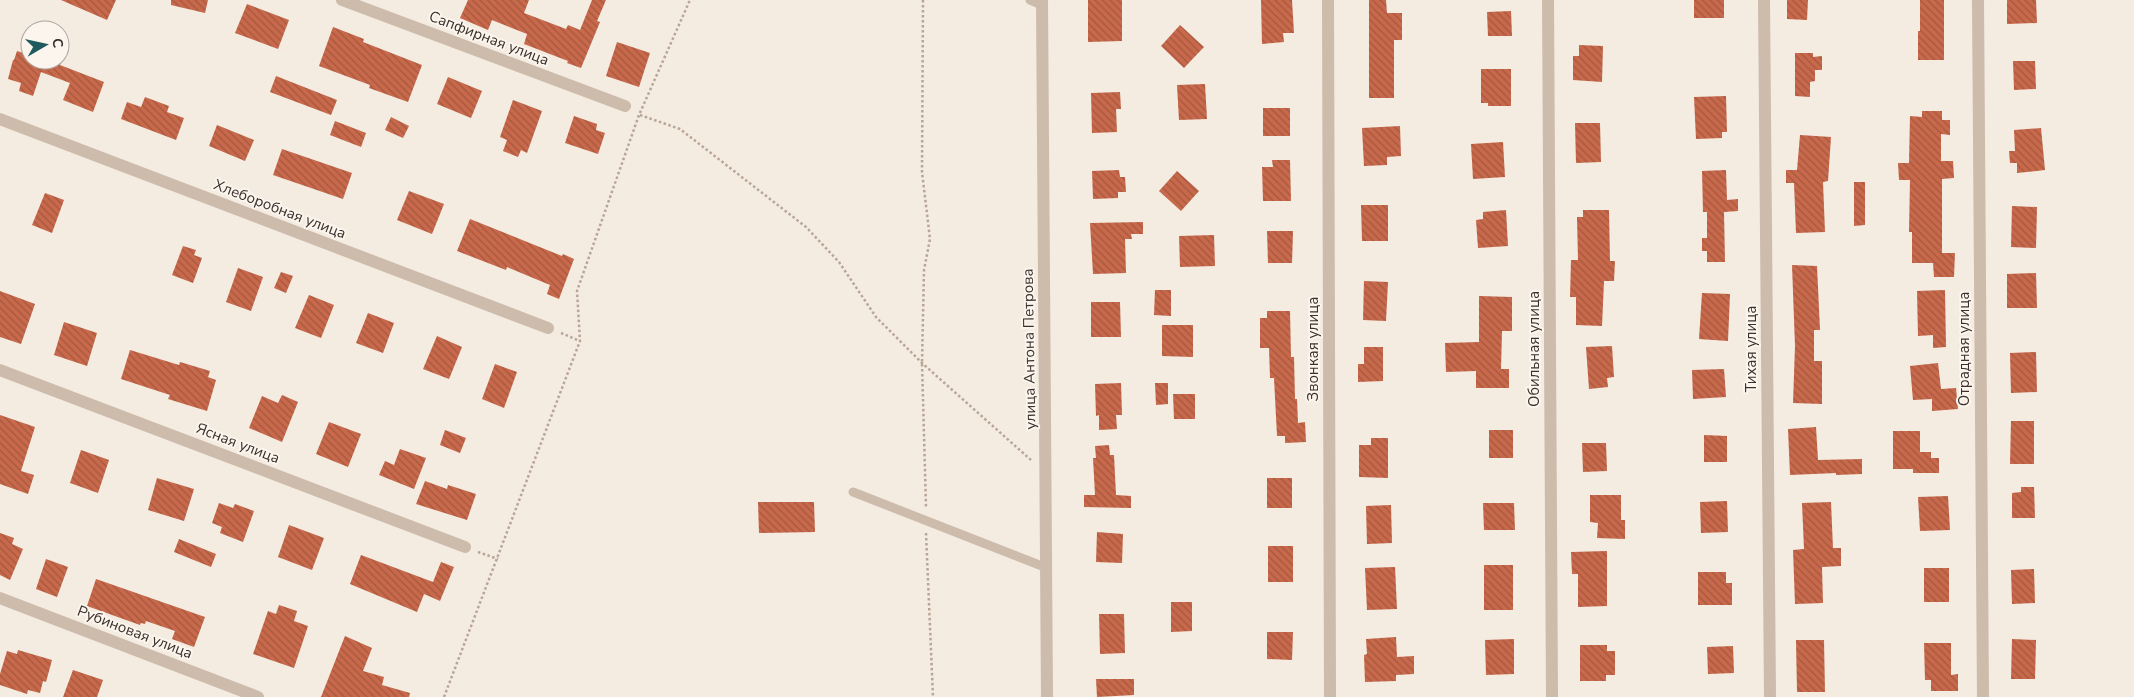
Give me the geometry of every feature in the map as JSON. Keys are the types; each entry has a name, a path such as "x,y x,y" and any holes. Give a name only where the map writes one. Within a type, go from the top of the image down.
{"street":[{"name":"Сапфирная улица","path":"342,0 625,106"},
{"name":"Звонкая улица","path":"1328,0 1330,697"},
{"name":"Обильная улица","path":"1548,0 1552,697"},
{"name":"Тихая улица","path":"1764,0 1770,697"},
{"name":"Отрадная улица","path":"1978,0 1983,697"},
{"name":"улица Антона Петрова","path":"1038,2 1047,474 1047,697"},
{"name":"Хлеборобная улица","path":"0,120 548,328"},
{"name":"Ясная улица","path":"0,370 465,547"},
{"name":"Рубиновая улица","path":"0,598 258,697"}],"lane":[{"path":"853,492 1048,568"}],"path":[{"path":"444,697 580,341 577,291 639,115 690,0"},
{"path":"923,0 922,172 930,239 924,270 922,363 933,697"},
{"path":"639,115 680,129 806,227 839,262 876,317 922,363 1047,474"},
{"path":"548,328 580,341"},
{"path":"465,547 498,559"}],"building":[{"path":"61,0 116,0 107,20"},
{"path":"171,0 208,0 205,13 171,5"},
{"path":"468,0 529,0 524,13 566,29 568,25 580,30 592,0 606,0 597,21 600,22 581,68 524,44 527,34 492,20 488,30 460,18"},
{"path":"1088,0 1122,0 1122,41 1088,42"},
{"path":"1261,0 1292,0 1294,33 1283,33 1284,42 1262,44"},
{"path":"1369,0 1386,0 1387,13 1402,13 1402,40 1394,40 1394,98 1369,98"},
{"path":"1694,0 1724,0 1724,18 1694,18"},
{"path":"1787,0 1808,0 1807,20 1787,19"},
{"path":"1920,0 1944,0 1944,60 1918,60"},
{"path":"2007,0 2036,0 2037,23 2007,24"},
{"path":"247,4 289,20 278,49 235,33"},
{"path":"1511,11 1512,36 1488,36 1487,12"},
{"path":"1180,25 1204,47 1184,68 1161,46"},
{"path":"333,27 364,39 363,42 422,65 408,102 369,88 370,85 319,66"},
{"path":"617,42 650,53 639,87 606,76"},
{"path":"1579,45 1603,46 1602,82 1573,80 1573,56 1579,56"},
{"path":"17,51 20,52 20,70 70,69 104,82 93,112 63,100 70,83 41,72 33,96 19,91 21,83 8,79"},
{"path":"1795,53 1813,53 1813,57 1822,56 1822,70 1815,70 1815,81 1810,82 1810,97 1795,96"},
{"path":"2013,61 2035,61 2036,89 2014,90"},
{"path":"1481,69 1511,69 1511,106 1488,106 1488,103 1481,103"},
{"path":"276,76 337,100 331,115 270,92"},
{"path":"448,77 482,91 471,118 437,104"},
{"path":"1205,84 1207,119 1179,120 1177,85"},
{"path":"1120,92 1121,109 1116,109 1117,132 1092,133 1091,93"},
{"path":"1726,96 1727,132 1722,132 1722,138 1696,139 1694,97"},
{"path":"145,97 169,106 167,112 184,118 176,140 121,119 127,102 141,107"},
{"path":"513,100 542,111 527,153 521,150 518,157 503,151 507,140 500,137"},
{"path":"1263,108 1290,108 1290,136 1263,136"},
{"path":"1922,111 1942,111 1942,120 1950,120 1950,135 1941,134 1941,161 1953,161 1954,178 1942,179 1942,253 1955,253 1954,277 1934,277 1933,263 1912,263 1912,232 1909,232 1910,180 1899,180 1898,163 1909,163 1910,116 1922,117"},
{"path":"574,116 597,124 596,130 605,133 598,154 565,143"},
{"path":"391,117 409,126 403,138 385,130"},
{"path":"335,121 366,133 361,147 330,135"},
{"path":"1575,123 1600,123 1601,162 1576,163"},
{"path":"217,125 254,140 245,161 209,146"},
{"path":"1400,126 1401,156 1387,157 1387,165 1364,166 1362,128"},
{"path":"2041,128 2045,170 2017,173 2017,163 2010,163 2009,151 2015,151 2014,130"},
{"path":"1800,135 1831,137 1828,181 1823,182 1825,232 1796,233 1794,183 1786,183 1786,170 1797,170"},
{"path":"1503,142 1505,177 1473,179 1471,144"},
{"path":"282,149 352,173 343,199 273,175"},
{"path":"1272,160 1290,160 1291,201 1263,201 1262,167 1273,167"},
{"path":"1119,170 1120,177 1125,177 1126,192 1118,192 1118,198 1093,199 1092,171"},
{"path":"1726,170 1727,200 1738,199 1738,211 1724,212 1725,262 1707,262 1707,251 1702,251 1702,238 1707,238 1707,212 1703,212 1702,171"},
{"path":"1177,171 1199,191 1181,211 1159,191"},
{"path":"1854,182 1865,182 1865,225 1854,226"},
{"path":"409,191 444,204 432,234 397,220"},
{"path":"45,193 64,200 52,233 32,225"},
{"path":"1361,205 1388,205 1388,241 1362,241"},
{"path":"2012,206 2037,207 2036,248 2011,247"},
{"path":"1506,210 1508,246 1478,248 1476,220 1483,219 1483,212"},
{"path":"1583,210 1609,210 1610,261 1615,261 1614,281 1604,281 1602,326 1576,325 1576,297 1570,297 1571,260 1578,260 1577,217 1583,217"},
{"path":"470,219 562,256 563,254 574,259 559,299 547,294 550,285 507,267 506,270 457,251"},
{"path":"1143,222 1143,234 1131,234 1132,239 1125,239 1126,273 1093,274 1090,223"},
{"path":"1267,231 1293,231 1292,263 1268,263"},
{"path":"1214,235 1215,266 1180,267 1179,236"},
{"path":"183,246 196,250 194,255 202,258 193,283 172,275"},
{"path":"1792,265 1817,266 1820,330 1814,330 1814,361 1822,361 1822,404 1793,403 1795,346"},
{"path":"238,268 263,277 251,311 226,302"},
{"path":"281,272 293,276 286,293 274,288"},
{"path":"2036,273 2037,308 2007,308 2007,274"},
{"path":"1364,281 1388,282 1386,321 1363,320"},
{"path":"1155,290 1171,290 1171,316 1154,315"},
{"path":"1945,290 1946,347 1933,348 1933,335 1918,336 1917,291"},
{"path":"0,291 35,304 21,344 0,337"},
{"path":"1702,293 1730,294 1728,341 1699,339"},
{"path":"309,295 334,305 321,338 295,328"},
{"path":"1479,296 1512,297 1512,331 1502,331 1501,369 1509,369 1509,388 1476,388 1476,371 1446,372 1445,343 1479,342"},
{"path":"1091,302 1120,302 1121,337 1091,337"},
{"path":"1267,311 1290,311 1291,357 1294,357 1295,399 1297,399 1298,423 1305,422 1306,442 1285,443 1285,436 1277,436 1274,378 1270,378 1269,348 1260,348 1260,318 1267,318"},
{"path":"368,313 394,323 383,353 356,343"},
{"path":"64,322 97,333 87,366 54,355"},
{"path":"1162,325 1193,325 1193,357 1162,356"},
{"path":"437,336 462,347 449,379 423,369"},
{"path":"1612,346 1614,377 1607,378 1608,387 1589,389 1586,347"},
{"path":"1364,347 1383,347 1383,381 1358,382 1358,364 1364,364"},
{"path":"130,350 179,365 180,362 210,371 208,377 216,380 207,411 168,399 170,395 121,379"},
{"path":"2036,352 2037,392 2011,393 2010,353"},
{"path":"1938,363 1941,389 1956,388 1958,409 1932,411 1932,399 1913,400 1910,366"},
{"path":"495,364 517,372 504,408 482,399"},
{"path":"1724,369 1726,397 1693,399 1692,370"},
{"path":"1121,383 1122,415 1116,415 1117,429 1099,430 1099,415 1096,416 1095,384"},
{"path":"1155,383 1168,383 1168,404 1156,405"},
{"path":"1173,394 1195,394 1195,419 1174,419"},
{"path":"282,395 298,402 282,442 249,428 262,396 278,403"},
{"path":"0,415 35,427 21,471 34,475 28,494 0,484"},
{"path":"2011,421 2034,421 2034,464 2010,464"},
{"path":"329,422 361,434 348,467 316,454"},
{"path":"1816,427 1818,460 1862,459 1862,474 1790,475 1788,429"},
{"path":"445,430 466,438 460,453 440,445"},
{"path":"1489,430 1513,430 1513,458 1489,458"},
{"path":"1893,431 1920,431 1920,452 1931,452 1931,458 1939,458 1939,473 1913,473 1913,469 1893,469"},
{"path":"1704,435 1727,436 1727,462 1704,462"},
{"path":"1371,438 1388,438 1388,478 1359,477 1359,445 1371,445"},
{"path":"1582,443 1606,443 1607,471 1583,472"},
{"path":"1109,445 1110,455 1114,455 1116,495 1131,496 1131,508 1084,507 1084,495 1095,495 1093,458 1096,458 1095,446"},
{"path":"400,449 426,458 414,489 379,475 385,461 394,465"},
{"path":"81,450 109,460 98,493 70,483"},
{"path":"157,478 194,489 184,521 148,510"},
{"path":"1267,478 1292,478 1292,508 1267,508"},
{"path":"425,481 447,489 448,485 476,494 467,520 416,504"},
{"path":"2021,487 2034,487 2035,518 2012,518 2012,493 2021,492"},
{"path":"1590,495 1621,495 1621,520 1625,520 1625,539 1597,538 1598,523 1590,522"},
{"path":"1948,496 1950,530 1920,531 1918,497"},
{"path":"1727,501 1728,532 1701,533 1700,502"},
{"path":"758,502 814,502 815,532 759,533"},
{"path":"1831,502 1833,548 1841,548 1841,566 1822,567 1823,603 1795,604 1793,550 1804,549 1802,503"},
{"path":"219,503 233,508 235,504 254,511 243,542 220,533 222,527 212,523"},
{"path":"1483,503 1514,503 1515,530 1484,530"},
{"path":"1391,505 1392,543 1367,544 1366,506"},
{"path":"289,525 324,538 312,570 278,557"},
{"path":"1097,532 1123,534 1122,563 1096,562"},
{"path":"0,533 14,538 12,544 23,549 10,580 0,575"},
{"path":"179,539 216,554 211,567 174,552"},
{"path":"1268,546 1293,546 1293,582 1268,582"},
{"path":"1607,551 1607,606 1578,607 1578,574 1572,574 1571,552"},
{"path":"361,555 433,582 441,562 454,567 440,601 424,594 417,612 350,584"},
{"path":"46,559 68,567 57,597 36,589"},
{"path":"1484,565 1513,565 1513,610 1484,610"},
{"path":"1395,567 1397,609 1367,610 1365,568"},
{"path":"1924,568 1949,568 1949,602 1924,602"},
{"path":"2034,569 2035,603 2012,604 2011,570"},
{"path":"1698,572 1726,572 1726,583 1732,583 1732,605 1698,605"},
{"path":"96,579 205,617 194,647 172,639 175,631 146,621 145,624 141,623 140,625 87,606"},
{"path":"1171,602 1192,602 1192,631 1171,632"},
{"path":"279,605 297,611 294,621 308,626 294,668 253,654 268,611 276,614"},
{"path":"1099,614 1124,614 1125,653 1100,654"},
{"path":"1267,632 1293,632 1292,660 1267,659"},
{"path":"345,636 372,648 363,671 384,677 382,685 410,693 409,697 321,697"},
{"path":"1396,637 1397,657 1414,656 1414,674 1396,675 1396,681 1365,682 1364,655 1367,654 1366,639"},
{"path":"1514,639 1514,674 1486,675 1485,640"},
{"path":"2012,639 2036,640 2035,679 2011,679"},
{"path":"1796,640 1824,640 1825,692 1797,692"},
{"path":"1924,643 1951,643 1951,675 1958,674 1958,691 1931,691 1931,680 1925,680"},
{"path":"1580,645 1607,645 1607,651 1615,651 1615,675 1606,675 1606,681 1580,681"},
{"path":"1733,646 1734,673 1708,674 1707,647"},
{"path":"18,650 52,660 46,682 43,681 40,693 28,690 27,694 0,685 0,674 7,651 17,654"},
{"path":"73,670 103,680 97,697 63,697"},
{"path":"1096,679 1134,679 1134,695 1097,697"}]}
